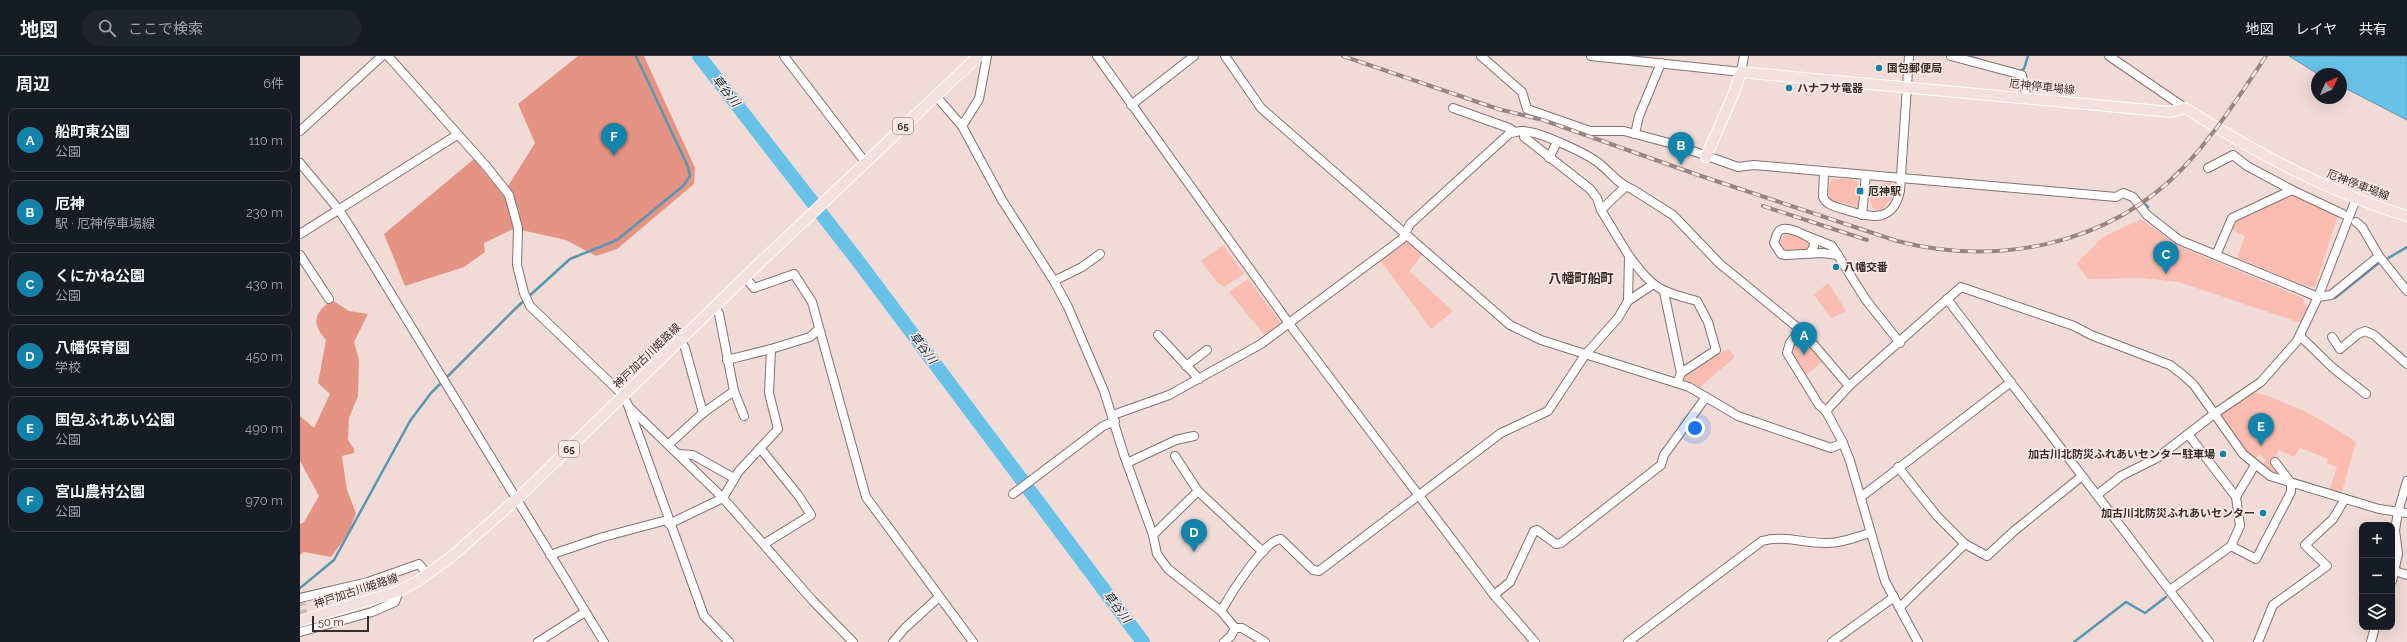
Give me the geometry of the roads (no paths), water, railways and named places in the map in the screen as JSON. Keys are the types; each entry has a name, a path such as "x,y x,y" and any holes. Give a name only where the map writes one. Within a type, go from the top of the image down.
{"main road":[{"name":"神戸加古川姫路線","path":"300,621 399,591 451,557 518,499 744,277 978,56"},
{"name":"厄神停車場線","path":"1741,72 1906,86 2171,112 2184,108 2262,155 2356,199 2407,216"},
{"path":"1706,157 1734,94 1741,72"}],"street":[{"path":"300,131 382,56"},
{"path":"388,56 457,135 488,167 509,195 518,228 517,265 524,293 530,306 623,395 629,407 668,522 683,555 704,616 729,642"},
{"path":"784,56 865,162"},
{"path":"962,126 979,99 987,56"},
{"path":"1097,56 1290,323 1494,595 1535,642"},
{"path":"1131,105 1194,56"},
{"path":"1225,56 1261,108 1406,232 1510,325 1541,340 1677,383 1706,397 1738,416 1770,428 1831,448 1843,443"},
{"path":"1481,56 1522,92 1527,109 1590,131 1624,131 1673,144 1706,157 1738,167 1754,165 2116,197 2123,193 2133,196 2147,215 2179,240 2318,297 2331,295 2380,256"},
{"path":"1591,56 1662,61 1741,72 1744,56"},
{"path":"1824,172 1823,197 1825,202 1862,215 1881,216 1892,208 1898,197 1909,56"},
{"path":"1951,56 2022,74 2027,98"},
{"path":"2109,56 2184,108"},
{"path":"1635,134 1639,116 1662,61"},
{"path":"936,96 962,126 1002,200 1054,281 1068,307 1114,418 1127,463 1153,535 1157,554 1168,569 1221,611 1235,628"},
{"path":"1453,108 1509,128 1515,132"},
{"path":"1013,494 1114,418 1169,395 1261,344 1402,239 1410,224 1510,133 1515,132 1525,132 1557,142 1600,164 1625,187 1632,189 1673,215 1720,264 1800,330 1849,386"},
{"path":"1525,132 1524,137 1590,189 1597,198 1602,215 1629,256 1652,285 1664,292 1697,301 1708,322 1716,350 1681,372"},
{"path":"300,234 457,135"},
{"path":"1549,158 1557,142"},
{"path":"2208,168 2233,155 2247,166 2292,190 2343,214"},
{"path":"300,163 339,210 441,377 518,499 550,555 604,642"},
{"path":"1862,215 1866,175"},
{"path":"1601,210 1625,187"},
{"path":"2216,256 2232,218 2292,190"},
{"path":"2097,495 2121,476 2157,458 2214,414 2261,382 2300,336 2318,297 2356,199"},
{"path":"2356,222 2362,227 2380,256 2407,291"},
{"path":"1838,255 1810,253 1786,255 1781,254 1774,243 1780,230 1784,228 1828,243 1838,255 1866,300 1900,343"},
{"path":"1807,236 1814,242 1814,246 1810,253"},
{"path":"1054,281 1082,267 1100,254"},
{"path":"300,255 329,299"},
{"path":"1628,301 1629,256"},
{"path":"744,277 754,288 794,274 812,302 866,497 973,642"},
{"path":"1221,611 1263,552 1274,541 1281,539 1313,570 1319,571 1501,433 1548,411 1585,355 1618,318 1628,301 1652,285"},
{"path":"1826,411 1849,386 1900,343 1962,287 2074,326 2091,335 2170,365 2194,385 2243,454 2270,476 2292,484 2379,509 2407,513"},
{"path":"1664,292 1681,372 1677,383"},
{"path":"1947,299 2209,642"},
{"path":"715,306 719,314 734,390 744,416"},
{"path":"727,360 771,350 810,337 820,329"},
{"path":"1800,330 1790,343 1787,353 1819,405 1826,411 1843,443 1861,496 1870,533 1885,581 1918,642"},
{"path":"2332,337 2340,349 2358,334 2366,331 2374,335 2407,364"},
{"path":"1158,335 1199,379"},
{"path":"2300,336 2333,368 2366,394"},
{"path":"680,340 685,348 703,413"},
{"path":"550,555 603,537 668,522 723,498 734,478 778,429 769,393 771,350"},
{"path":"1186,366 1207,350"},
{"path":"1861,496 1898,466 2011,382"},
{"path":"669,444 703,413 734,390"},
{"path":"1494,595 1510,582 1534,531 1537,530 1556,544 1561,543 1661,465 1664,455 1706,397"},
{"path":"629,407 669,444 723,498 814,601 853,642"},
{"path":"2170,590 2231,546 2240,526 2236,498 2188,434"},
{"path":"1127,463 1176,440 1194,436"},
{"path":"760,448 798,495 811,516 764,544"},
{"path":"679,454 693,455 734,478"},
{"path":"1175,456 1177,466 1198,491 1263,552"},
{"path":"2231,546 2256,559 2291,492 2292,484 2275,462"},
{"path":"2236,498 2255,465"},
{"path":"1898,466 1937,516 1965,544 1987,556 2014,531 2082,476"},
{"path":"2407,481 2398,512 2395,530 2398,554 2396,571 2407,575"},
{"path":"1153,535 1198,491"},
{"path":"2258,642 2273,605 2327,566 2305,545 2333,519 2345,499"},
{"path":"1628,642 1762,541 1771,538 1788,538 1837,543 1870,533"},
{"path":"1900,607 1965,544"},
{"path":"300,598 368,582 419,564 427,574"},
{"path":"300,632 372,612 395,602 399,591"},
{"path":"893,642 905,628 939,597"},
{"path":"1832,642 1894,597"},
{"path":"538,642 585,612"},
{"path":"1224,642 1231,636 1235,628"},
{"path":"1235,628 1242,628 1265,642"},
{"path":"2371,642 2374,630"}],"water":[{"path":"2289,56 2407,56 2407,120 2347,89 2347,68 2311,68 2311,70"}],"waterway":[{"path":"300,588 334,560 410,421 431,393 516,308 570,259 617,240 683,186 690,176 688,167 636,56"},
{"name":"草谷川","path":"699,56 858,261 1143,642"},
{"path":"1968,56 1984,61"},
{"path":"2020,71 2024,69 2028,56"},
{"path":"2135,195 2148,207"},
{"path":"2385,260 2407,247"},
{"path":"2335,298 2380,262"},
{"path":"2074,642 2126,602 2145,613 2166,597"}],"tunnel":[{"path":"300,598 307,630"}],"railway":[{"path":"1343,56 1498,109 1543,120 1698,175 1897,241 1935,248 1974,251 2012,250 2050,243 2087,232 2121,216 2154,194 2183,168 2206,142 2227,114 2266,56"},
{"path":"1763,206 1867,240"}],"place":[{"name":"国包郵便局","path":"1879,68"},
{"name":"ハナフサ電器","path":"1789,88"},
{"name":"宮山農村公園","path":"614,156"},
{"name":"厄神","path":"1681,165"},
{"name":"厄神駅","path":"1860,191"},
{"name":"八幡交番","path":"1836,267"},
{"name":"くにかね公園","path":"2166,274"},
{"name":"船町東公園","path":"1804,355"},
{"name":"国包ふれあい公園","path":"2261,446"},
{"name":"加古川北防災ふれあいセンター駐車場","path":"2223,454"},
{"name":"加古川北防災ふれあいセンター","path":"2263,513"},
{"name":"八幡保育園","path":"1194,552"}],"district":[{"name":"八幡町船町","path":"1581,278"}]}
